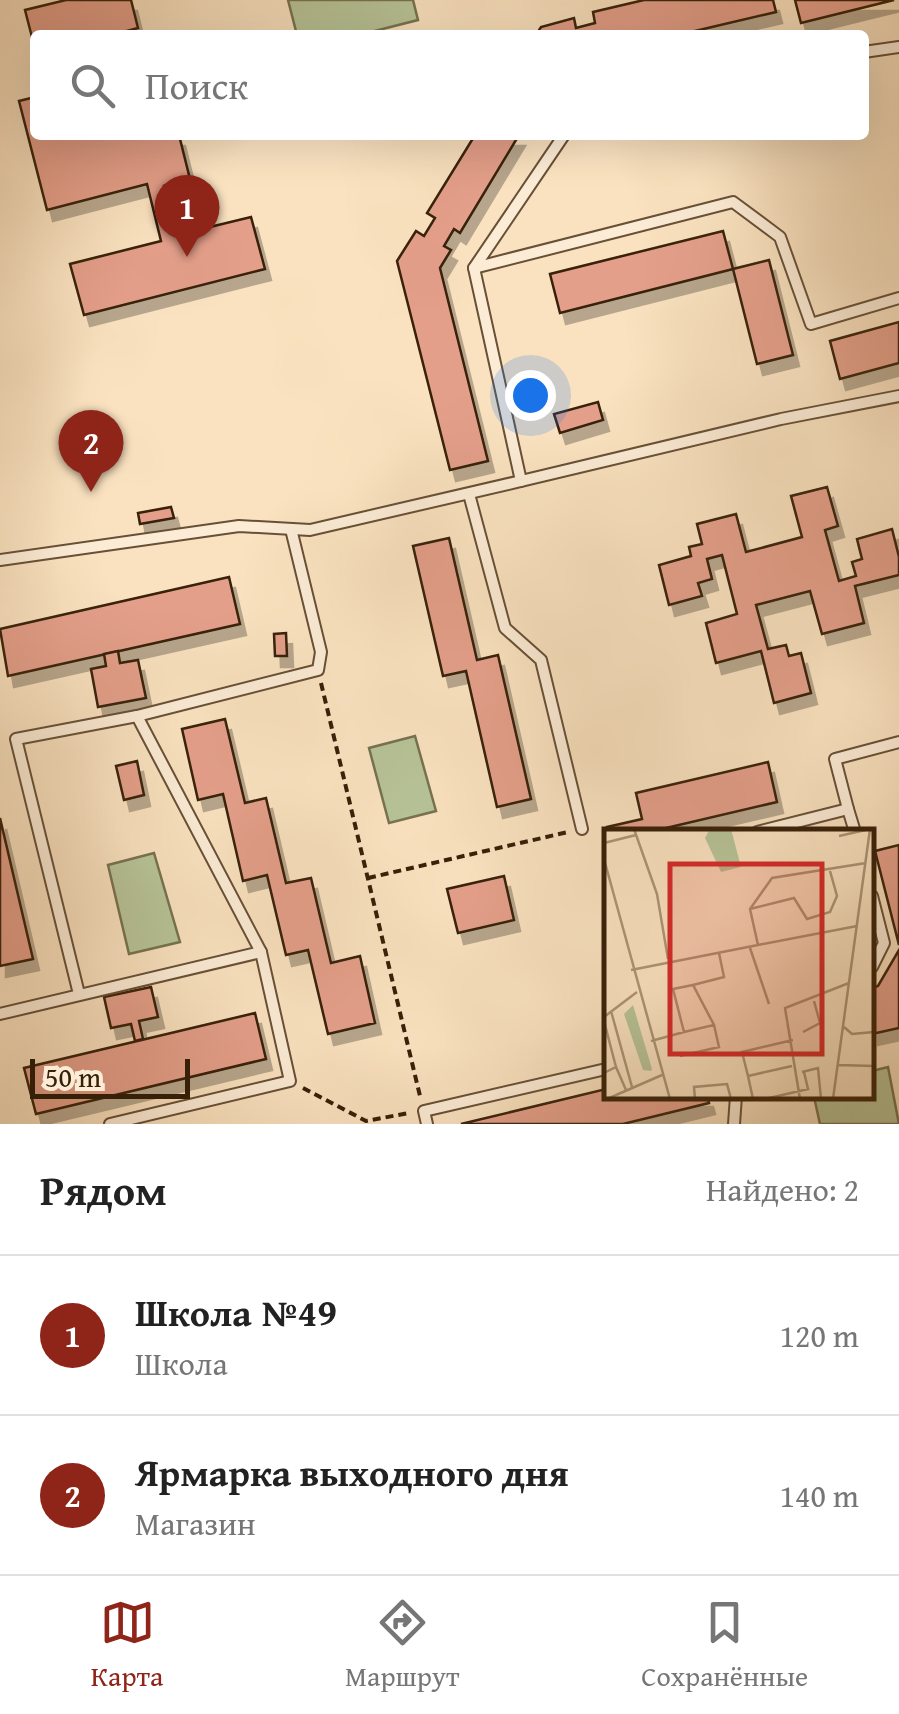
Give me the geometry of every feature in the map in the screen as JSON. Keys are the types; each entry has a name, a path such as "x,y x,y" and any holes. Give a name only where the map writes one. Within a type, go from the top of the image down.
{"lane":[{"path":"869,51 899,48"},
{"path":"521,481 474,268 561,140"},
{"path":"474,268 732,202 780,238 811,324 899,298"},
{"path":"0,560 239,526 310,530 781,419 899,396"},
{"path":"469,494 505,628 541,660 582,829"},
{"path":"78,994 16,739 137,716 318,670 321,652 291,529"},
{"path":"110,1124 290,1081 261,952 137,716"},
{"path":"853,829 835,758 899,742"},
{"path":"768,829 848,808"},
{"path":"874,904 884,943 874,962"},
{"path":"0,1014 261,952"},
{"path":"427,1124 424,1111 604,1070"},
{"path":"734,1124 736,1099"}],"path":[{"path":"290,1081 366,1122 424,1111 318,670"},
{"path":"368,878 582,829"}],"green space":[{"path":"288,0 413,0 418,20 379,30 296,30"},
{"path":"415,736 436,811 389,823 369,748"},
{"path":"154,853 180,942 129,954 108,865"},
{"path":"888,1067 899,1124 820,1124 814,1099 874,1099 874,1070"}],"building":[{"path":"66,0 131,0 138,28 30,30 25,10"},
{"path":"644,0 773,0 776,12 699,30 539,30 574,18 576,28 595,23 593,12"},
{"path":"795,0 894,0 801,23"},
{"path":"30,98 30,140 180,140 190,179 164,186 177,235 251,217 265,269 84,315 70,264 161,241 147,184 47,210 19,101"},
{"path":"472,140 516,140 460,233 454,229 444,246 451,250 440,268 488,461 450,470 397,261 416,231 424,236 435,218 427,213"},
{"path":"723,231 733,269 560,313 550,274"},
{"path":"769,260 793,355 757,364 733,269"},
{"path":"899,322 899,363 840,379 830,341"},
{"path":"598,402 603,420 560,433 554,414"},
{"path":"827,487 838,526 825,530 839,581 856,576 852,562 862,559 857,539 892,529 899,575 855,586 864,623 822,634 810,591 756,605 768,649 786,645 789,656 801,653 811,693 774,703 761,651 716,663 706,623 737,614 722,555 707,559 712,579 698,583 702,596 669,605 659,565 691,556 689,547 702,544 697,524 736,514 746,552 802,537 791,496"},
{"path":"171,507 174,518 140,524 138,513"},
{"path":"449,538 477,660 498,655 531,799 497,807 466,671 443,676 413,546"},
{"path":"229,577 240,624 8,676 0,629"},
{"path":"286,633 287,656 275,656 274,634"},
{"path":"118,651 120,663 138,660 146,698 98,707 91,669 106,666 104,654"},
{"path":"225,719 245,803 266,798 286,883 311,878 331,963 360,956 375,1023 328,1034 308,950 286,955 267,875 243,881 223,794 198,800 182,729"},
{"path":"137,761 144,795 124,800 116,766"},
{"path":"768,762 777,802 662,829 607,829 642,819 636,793"},
{"path":"0,818 33,959 0,966"},
{"path":"899,845 899,945 875,851"},
{"path":"504,876 514,920 458,933 447,889"},
{"path":"899,950 899,1028 874,1034 874,987"},
{"path":"151,987 158,1017 139,1021 143,1039 135,1041 131,1024 111,1028 104,997"},
{"path":"255,1013 266,1059 36,1114 24,1068"},
{"path":"604,1089 604,1099 708,1099 709,1103 623,1124 461,1124"}],"place":[{"name":"Школа №49","path":"187,257"},
{"name":"Ярмарка выходного дня","path":"91,492"}]}
